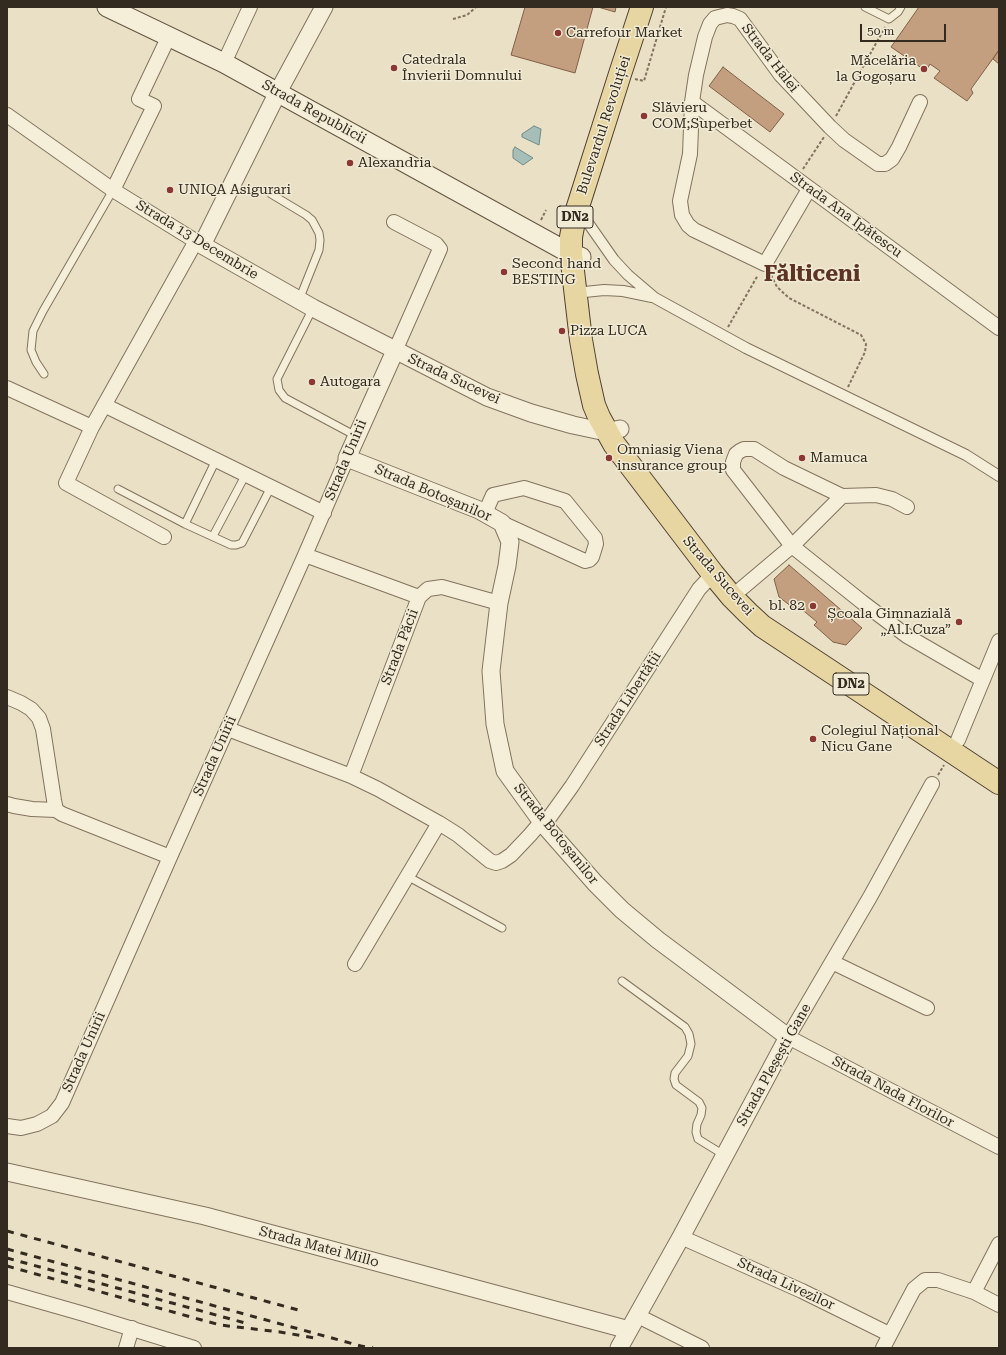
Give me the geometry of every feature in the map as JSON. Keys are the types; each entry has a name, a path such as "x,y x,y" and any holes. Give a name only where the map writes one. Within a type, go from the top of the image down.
{"main road":[{"name":"Strada Republicii","path":"107,7 224,63 576,255"},
{"name":"Bulevardul Revoluției","path":"581,218 620,74 642,7"},
{"name":"Bulevardul Revoluției","path":"613,430 594,405 586,374 576,255 571,237 581,218 654,7"},
{"name":"Strada Sucevei","path":"613,430 636,474 732,597 762,626 955,746 999,765"},
{"name":"Strada Sucevei","path":"613,430 655,479 720,564 756,605 955,746 999,783"}],"street":[{"path":"224,63 250,7"},
{"path":"164,537 66,483 92,427 199,243 324,7"},
{"name":"Strada Halei","path":"765,264 694,230 688,225 682,215 680,201 690,154 692,102 696,75 705,37 710,24 715,18 722,11 740,19 781,75 830,128 866,157 878,164 885,164 892,159 920,102"},
{"path":"113,190 154,106 139,99 169,36"},
{"name":"Strada Ana Ipătescu","path":"692,102 999,328"},
{"name":"Strada 13 Decembrie","path":"7,115 113,190 199,243 313,308 395,351"},
{"path":"765,264 809,189"},
{"path":"581,218 618,265 655,298 723,336 966,455 999,476"},
{"path":"394,222 436,244 440,250 395,351"},
{"path":"580,293 604,290 623,291 655,298"},
{"name":"Strada Sucevei","path":"395,351 487,397 552,419 613,430"},
{"name":"Strada Unirii","path":"7,1126 21,1128 37,1124 52,1116 62,1103 324,513 356,436 395,351"},
{"path":"7,388 92,427"},
{"path":"104,405 324,513"},
{"path":"906,507 892,499 876,495 842,496 784,468 754,449 744,449 736,454 733,462 733,470 792,546 907,636 983,680"},
{"name":"Strada Botoșanilor","path":"347,458 480,510 502,523 510,542 507,566 499,603 491,671 499,746 505,771 543,823 622,910 658,940 788,1037"},
{"path":"484,513 493,494 524,488 565,501 595,538 596,544 592,557 585,561 502,523"},
{"path":"741,589 792,546 842,496"},
{"path":"305,555 419,597"},
{"name":"Strada Libertății","path":"543,823 576,780 699,589 713,574"},
{"name":"Strada Păcii","path":"351,776 419,597 428,589 442,587 499,603"},
{"path":"955,746 999,641"},
{"path":"7,697 31,709 39,718 43,729 56,810"},
{"path":"228,729 351,776 378,789 458,835 490,861 502,861 511,855 543,823"},
{"name":"Strada Pleșești Gane","path":"619,1348 681,1237 788,1037 870,897 932,784"},
{"path":"7,804 32,809 56,810 62,814 170,857"},
{"path":"355,964 439,823"},
{"path":"832,962 927,1008"},
{"name":"Strada Nada Florilor","path":"788,1037 999,1147"},
{"name":"Strada Matei Millo","path":"7,1172 205,1216 629,1330"},
{"name":"Strada Livezilor","path":"681,1237 802,1290 889,1334"},
{"path":"974,1292 999,1244"},
{"path":"883,1348 889,1334 914,1289 925,1280 938,1280 974,1292 999,1305"},
{"path":"7,1292 132,1328 194,1348"},
{"path":"638,1316 702,1348"},
{"path":"126,1348 132,1328"}],"lane":[{"path":"866,7 889,19 898,12 901,7"},
{"path":"44,374 31,350 33,331 113,190"},
{"path":"271,194 306,214 312,220 318,232 320,240 319,250 299,300"},
{"path":"313,308 277,379 279,390 285,398 356,436"},
{"path":"185,524 216,460"},
{"path":"213,536 246,474"},
{"path":"118,489 185,524 236,545 242,543 271,487"},
{"path":"407,876 502,928"},
{"path":"622,981 685,1027 689,1034 691,1044 688,1056 675,1073 674,1079 676,1084 699,1102 702,1108 697,1124 696,1132 698,1139 725,1155"}],"path":[{"path":"453,19 467,15 476,7"},
{"path":"796,179 830,128 889,19"},
{"path":"723,336 765,264"},
{"path":"765,264 777,287 790,298 861,334 866,344 865,352 844,395"},
{"path":"932,784 955,746"}],"water":[{"path":"534,126 541,129 539,145 522,137 522,134"},
{"path":"515,147 533,158 523,165 513,158 513,150"}],"building":[{"path":"525,7 593,7 575,73 511,55"},
{"path":"598,7 616,7 615,12"},
{"path":"919,7 999,7 999,50 971,89 973,93 967,101 934,78 940,71 930,64 926,71 891,47"},
{"path":"999,50 999,64 993,59"},
{"path":"723,67 784,114 770,132 709,86"},
{"name":"bl. 82","path":"789,565 862,628 846,645 833,642 814,625 817,622 799,607 796,610 779,597 774,579"}],"railway":[{"path":"7,1231 302,1311"},
{"path":"7,1249 361,1346 373,1348"},
{"path":"7,1258 249,1324"},
{"path":"7,1266 220,1325 315,1338"}],"place":[{"name":"Carrefour Market","path":"558,33"},
{"name":"Catedrala Învierii Domnului","path":"394,68"},
{"name":"Măcelăria la Gogoșaru","path":"924,69"},
{"name":"Slăvieru COM;Superbet","path":"644,116"},
{"name":"Alexandria","path":"350,163"},
{"name":"UNIQA Asigurari","path":"170,190"},
{"name":"Second hand BESTING","path":"504,272"},
{"name":"Pizza LUCA","path":"562,331"},
{"name":"Autogara","path":"312,382"},
{"name":"Omniasig Viena insurance group","path":"609,458"},
{"name":"Mamuca","path":"802,458"},
{"name":"bl. 82","path":"813,606"},
{"name":"Școala Gimnazială „Al.I.Cuza”","path":"959,622"},
{"name":"Colegiul Național Nicu Gane","path":"813,739"}],"district":[{"name":"Fălticeni","path":"812,275"}]}
